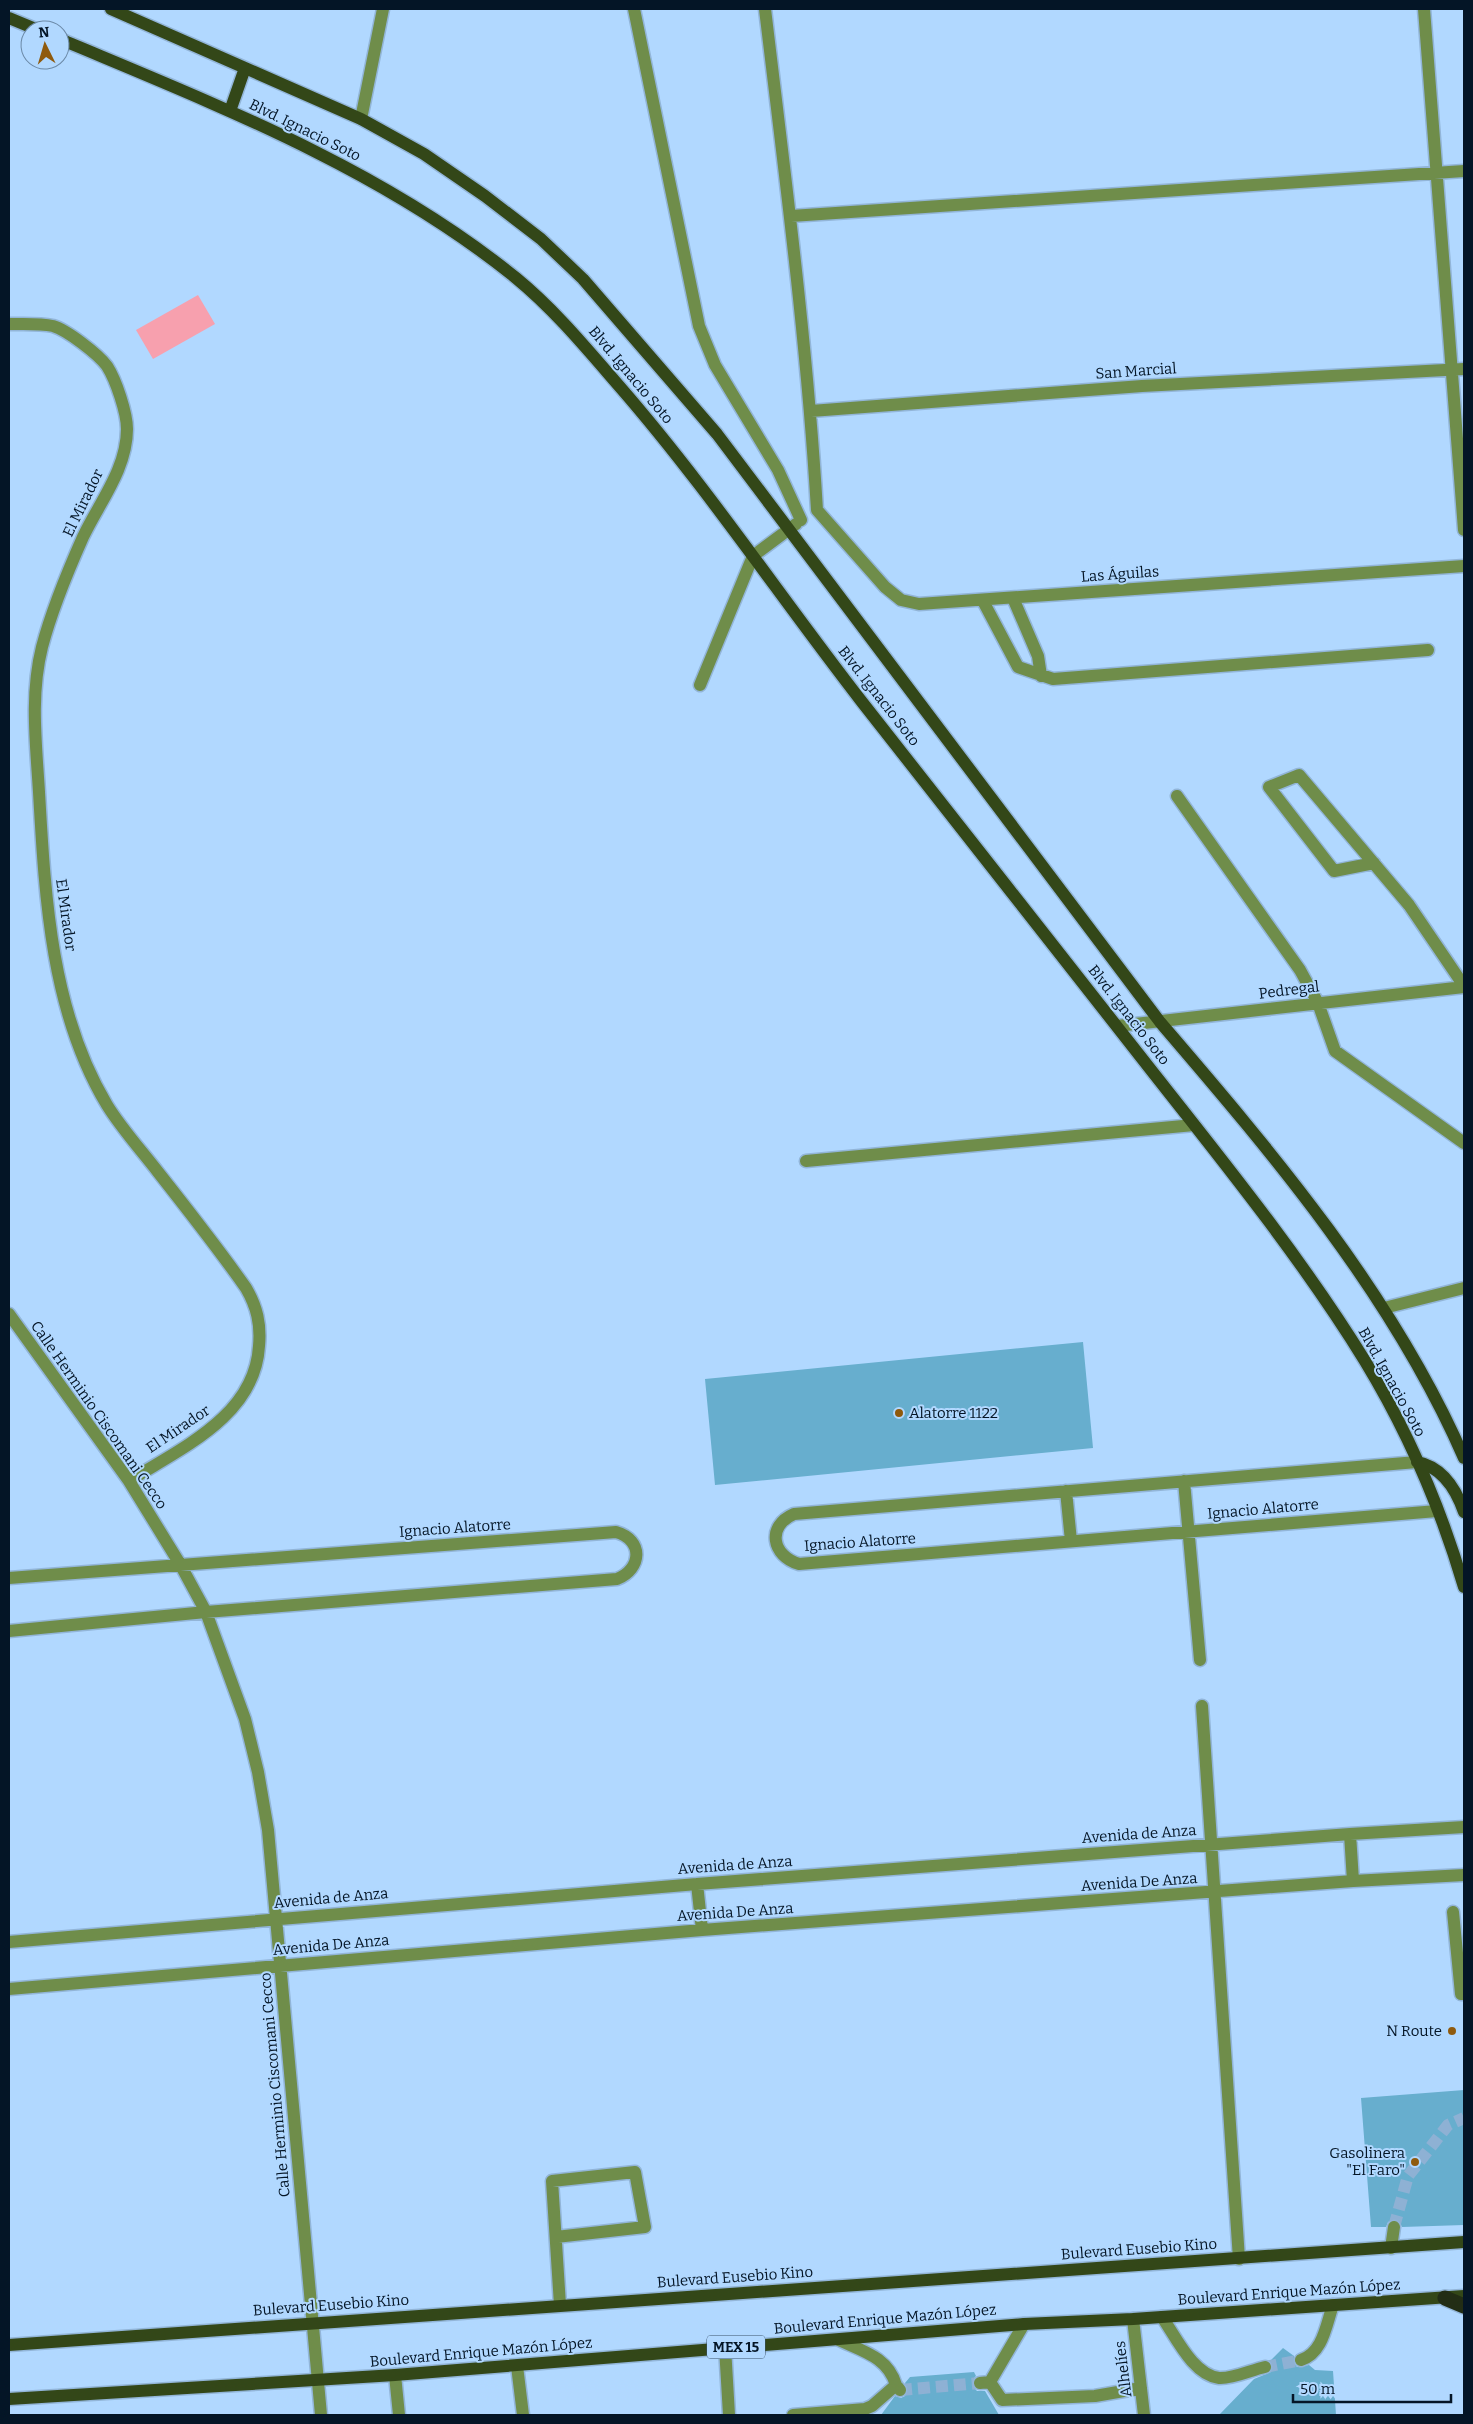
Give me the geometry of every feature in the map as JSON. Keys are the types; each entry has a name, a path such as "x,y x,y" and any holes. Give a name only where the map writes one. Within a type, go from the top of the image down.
{"highway":[{"path":"1445,2298 1464,2306"}],"main road":[{"name":"Blvd. Ignacio Soto","path":"111,9 133,14 245,68 361,119 424,154 486,196 548,246 608,306 717,434 1160,1022 1273,1158 1384,1308 1440,1405 1464,1458"},
{"name":"Blvd. Ignacio Soto","path":"70,43 230,111 357,174 429,216 479,250 521,282 576,335 686,466 857,696 1194,1125 1307,1275 1366,1363 1417,1462 1464,1587"},
{"path":"230,111 245,68"},
{"path":"1417,1462 1428,1464 1443,1476 1454,1489 1464,1512"},
{"name":"Bulevard Eusebio Kino","path":"9,2345 1464,2242"},
{"name":"Boulevard Enrique Mazón López","path":"9,2399 394,2376 725,2347 839,2340 1024,2324 1133,2319 1464,2296"}],"street":[{"path":"361,119 383,9"},
{"path":"634,9 699,326 715,365 778,470 801,520"},
{"path":"700,685 753,556 816,510 811,411 790,216 764,9"},
{"path":"1424,9 1436,173 1458,369 1464,530"},
{"path":"790,216 1464,171"},
{"name":"El Mirador","path":"9,324 56,327 84,345 107,366 123,405 127,427 126,445 116,475 84,535 49,621 41,651 35,689 34,724 43,863 53,943 64,1001 81,1052 108,1106 246,1288 256,1305 260,1331 259,1356 245,1394 228,1414 208,1431 129,1481"},
{"name":"San Marcial","path":"811,411 1132,387 1458,369"},
{"name":"Las Águilas","path":"816,510 885,587 900,600 919,604 1464,566"},
{"path":"1014,598 1038,656 1041,676"},
{"path":"983,601 1018,667 1041,676 1066,679 1428,650"},
{"path":"1374,863 1334,871 1268,787 1299,775 1374,863 1409,905 1464,986"},
{"path":"1177,796 1300,970 1318,1003 1336,1051 1464,1143"},
{"name":"Pedregal","path":"1117,1026 1464,986"},
{"path":"806,1160 1194,1125"},
{"path":"1384,1308 1464,1288"},
{"name":"Calle Herminio Ciscomani Cecco","path":"9,1314 129,1481 180,1564 206,1612 245,1719 258,1772 268,1830 321,2415"},
{"name":"Ignacio Alatorre","path":"1417,1462 794,1514 780,1523 777,1528 776,1540 779,1552 788,1560 799,1564 1437,1511"},
{"path":"1184,1481 1200,1660"},
{"path":"1066,1491 1071,1541"},
{"name":"Ignacio Alatorre","path":"9,1578 616,1532 626,1535 634,1542 636,1553 634,1566 628,1575 618,1580 206,1612 9,1631"},
{"path":"1202,1706 1213,1893 1239,2259"},
{"name":"Avenida de Anza","path":"9,1942 697,1884 1211,1844 1464,1827"},
{"path":"1350,1834 1353,1881"},
{"name":"Avenida De Anza","path":"9,1989 702,1930 1353,1881 1464,1875"},
{"path":"697,1884 702,1930"},
{"path":"1453,1912 1461,1994 1464,1994"},
{"path":"556,2237 645,2227 635,2172 552,2181 560,2305"},
{"path":"1391,2248 1394,2227"},
{"path":"1301,2360 1311,2357 1317,2350 1333,2305"},
{"path":"1162,2317 1191,2359 1206,2375 1221,2378 1265,2367"},
{"name":"Alhelíes","path":"1133,2319 1144,2415"},
{"path":"1024,2324 985,2382 1002,2400 1095,2396 1142,2388"},
{"path":"793,2415 865,2409 898,2388 893,2374 882,2361 839,2340"},
{"path":"725,2347 729,2415"},
{"path":"517,2366 523,2415"},
{"path":"394,2376 399,2415"}],"shaded area":[{"path":"198,295 215,324 153,359 136,330"}],"building":[{"name":"Alatorre 1122","path":"1083,1342 1093,1448 715,1485 705,1379"},
{"name":"Gasolinera \"El Faro\"","path":"1464,2090 1464,2225 1402,2227 1399,2221 1395,2219 1388,2222 1386,2227 1371,2227 1361,2098"},
{"path":"1283,2348 1294,2356 1294,2363 1297,2367 1309,2365 1315,2370 1333,2371 1336,2415 1219,2415 1254,2379 1271,2372 1273,2365 1270,2361"},
{"path":"974,2372 976,2376 972,2380 973,2387 977,2391 985,2391 999,2415 881,2415 895,2396 901,2398 905,2396 908,2389 905,2383 910,2377"}],"tunnel":[{"path":"1394,2227 1408,2176 1448,2125 1464,2118"},
{"path":"1265,2367 1301,2360"},
{"path":"900,2390 980,2383"}],"place":[{"name":"Alatorre 1122","path":"899,1413"},
{"name":"N Route","path":"1452,2031"},
{"name":"Gasolinera \"El Faro\"","path":"1415,2162"}]}
